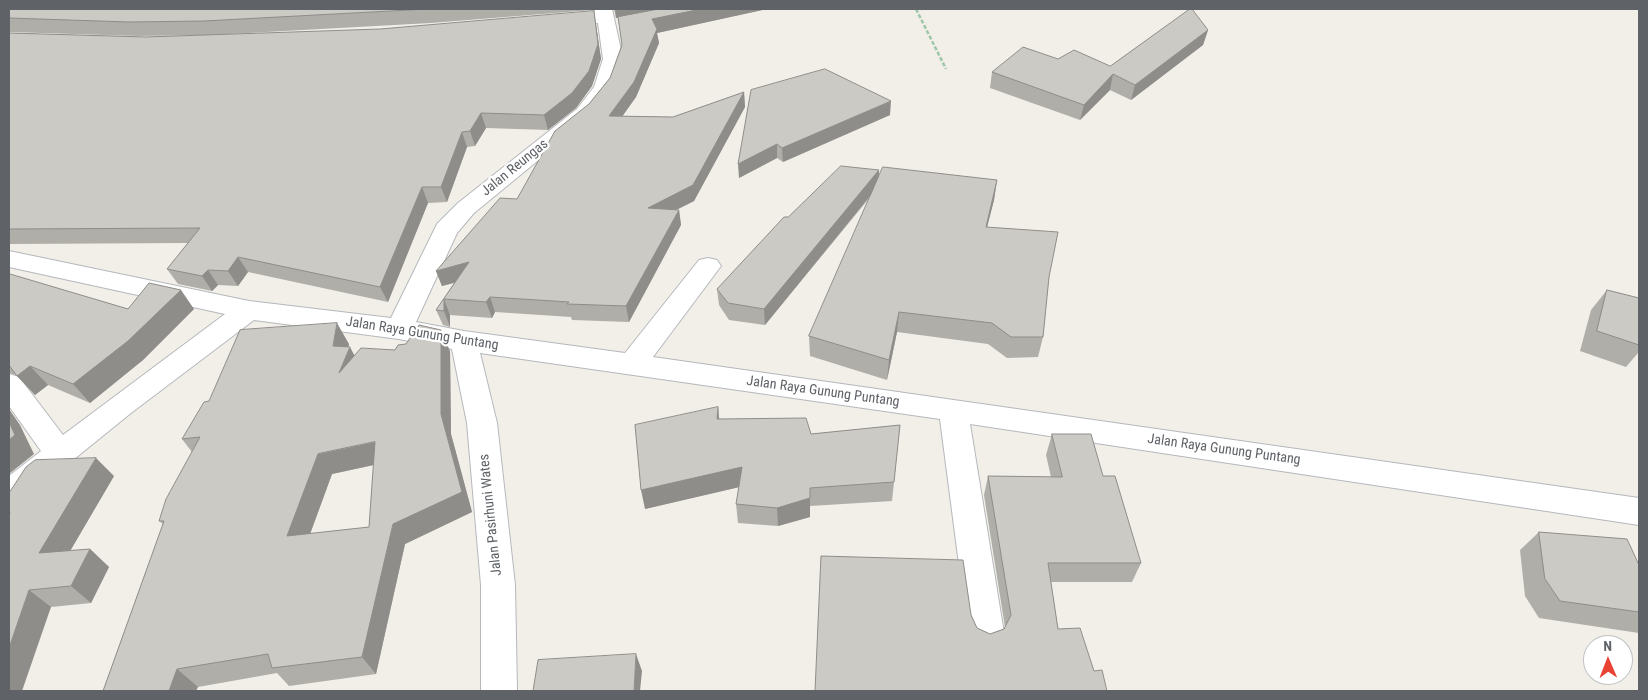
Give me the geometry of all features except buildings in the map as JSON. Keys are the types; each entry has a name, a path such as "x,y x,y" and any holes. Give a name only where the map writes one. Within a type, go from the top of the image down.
{"street":[{"path":"538,22 611,19"},
{"name":"Jalan Reungas","path":"399,329 446,230 466,208 584,113 604,88 612,59 611,19"},
{"path":"15,288 21,262"},
{"name":"Jalan Raya Gunung Puntang","path":"21,262 249,310 399,329 464,341 953,410 1639,512"},
{"path":"632,364 708,266"},
{"path":"9,494 122,405 249,310"},
{"name":"Jalan Pasirhuni Wates","path":"464,341 482,423 498,586 499,691"},
{"path":"9,385 60,454"},
{"path":"953,410 986,633"}],"path":[{"path":"916,9 946,69"}]}
